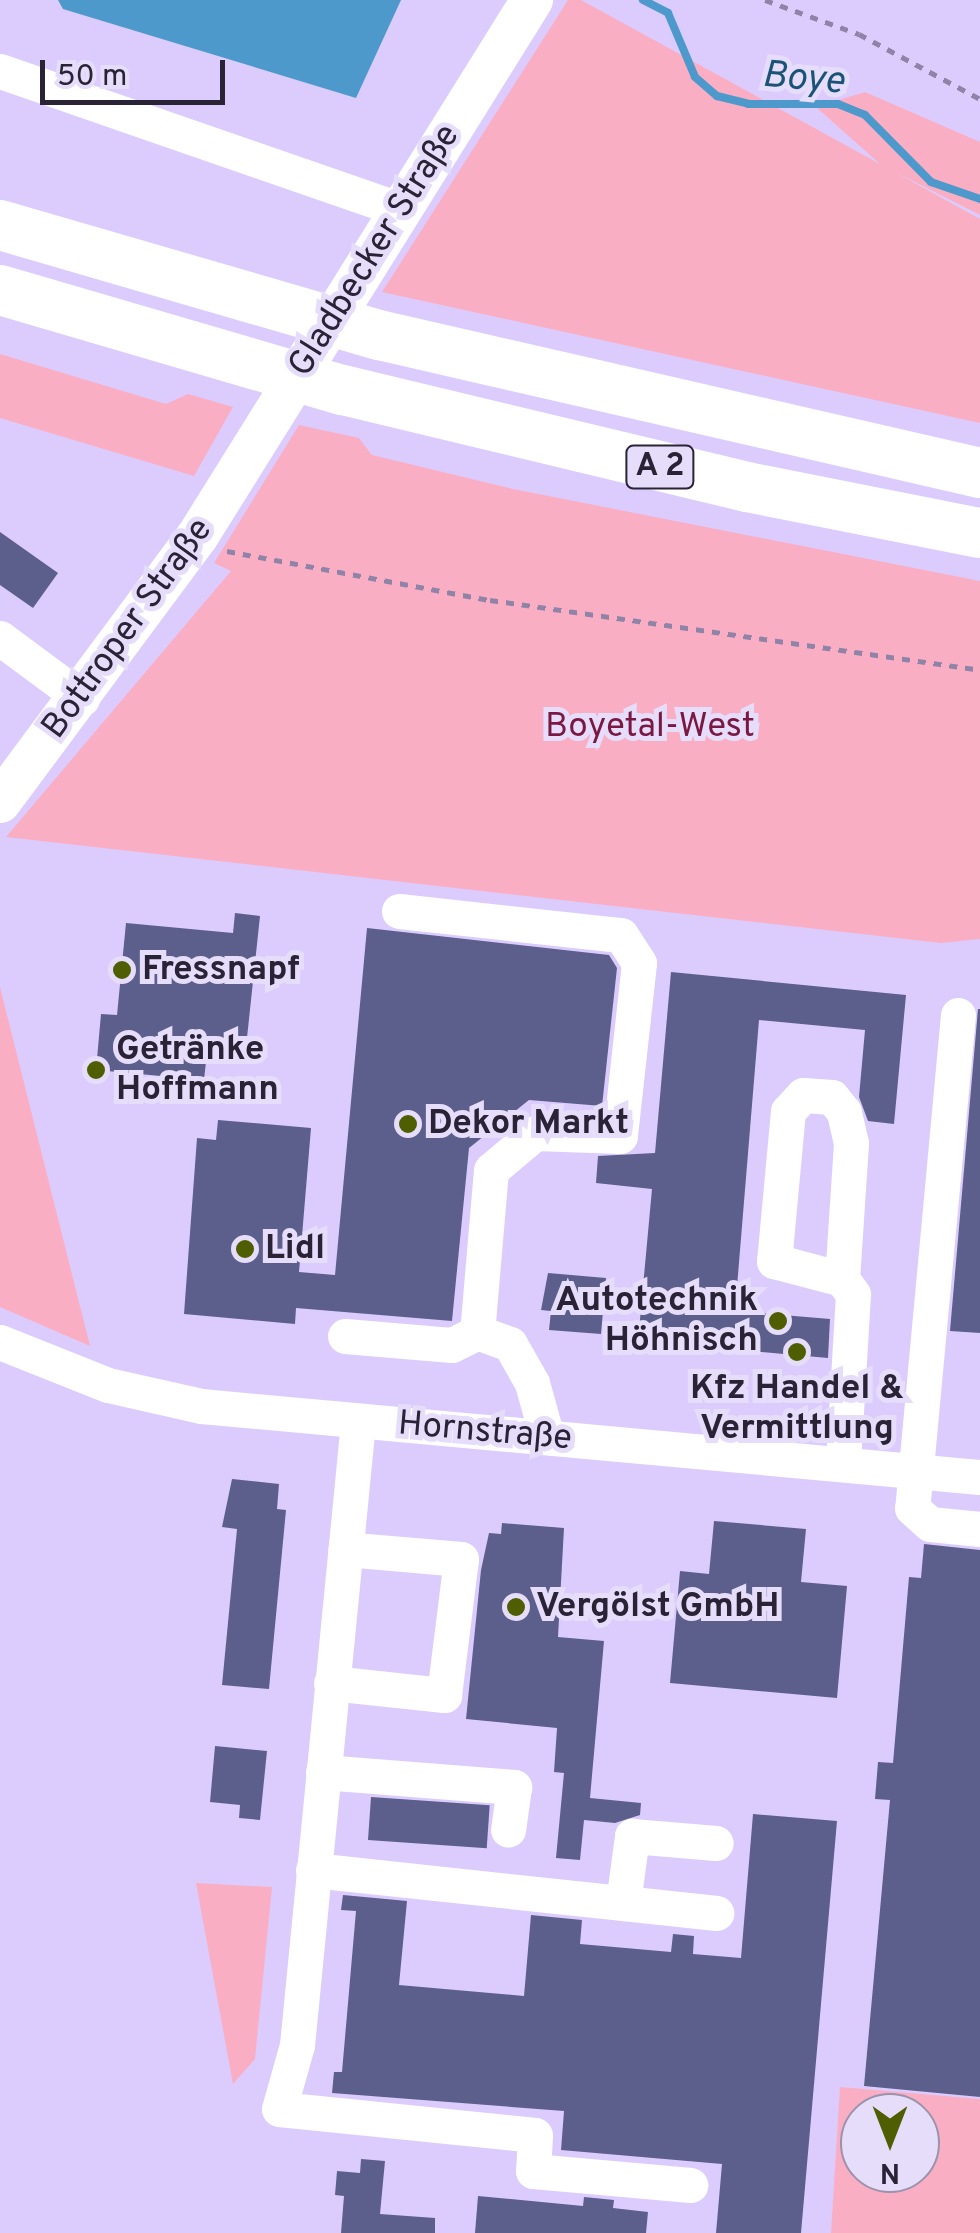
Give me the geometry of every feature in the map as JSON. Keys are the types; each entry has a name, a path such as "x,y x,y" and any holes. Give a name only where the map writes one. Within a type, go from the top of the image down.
{"highway":[{"name":"A 2","path":"0,225 379,336 980,473"},
{"name":"A 2","path":"0,290 343,390 746,487 980,533"}],"main road":[{"name":"Gladbecker Straße","path":"207,520 532,0"},
{"name":"Bottroper Straße","path":"0,802 82,699 207,520"}],"street":[{"path":"0,71 401,210"},
{"path":"0,638 82,699"},
{"path":"399,911 621,935 639,963 620,1136 534,1132 491,1170 477,1332"},
{"path":"958,1014 914,1470 915,1516 930,1524 980,1528"},
{"path":"842,1279 774,1261 788,1112 804,1095 832,1097 844,1112 851,1143 842,1279 857,1311 843,1464"},
{"path":"345,1336 452,1345 477,1332 510,1344 532,1383 547,1437"},
{"name":"Hornstraße","path":"0,1342 50,1365 158,1398 358,1422 980,1477"},
{"path":"358,1422 296,2045 279,2108 535,2136 532,2171 690,2185"},
{"path":"331,1683 444,1695 461,1559 345,1548"},
{"path":"323,1772 514,1787 508,1830"},
{"path":"623,1904 632,1836 716,1844"},
{"path":"313,1870 716,1914"}],"path":[{"path":"765,0 860,34 980,99"},
{"path":"207,520 234,554 376,581 980,670"}],"green space":[{"path":"568,0 581,0 880,164 816,107 865,92 980,142 980,215 895,172 980,219 980,423 382,292"},
{"path":"0,354 166,404 188,394 233,407 194,476 0,418"},
{"name":"Boyetal-West","path":"299,425 359,438 372,455 513,489 980,581 980,939 941,943 6,837 231,571 214,563"},
{"path":"0,987 90,1346 0,1307"},
{"path":"196,1883 272,1887 255,2059 233,2084"},
{"path":"840,2087 910,2093 840,2093 840,2193 940,2193 940,2096 980,2099 980,2233 831,2233"}],"water":[{"path":"58,0 401,0 356,98 63,9"}],"building":[{"path":"0,532 58,573 33,608 0,585"},
{"path":"235,913 260,916 246,1047 208,1043 204,1080 96,1070 101,1014 117,1015 126,923 233,933"},
{"name":"Dekor Markt","path":"367,928 609,955 617,968 602,1106 529,1100 469,1148 452,1321 296,1308 295,1324 184,1314 197,1138 216,1140 218,1120 311,1128 299,1272 335,1275"},
{"path":"671,972 906,995 894,1124 868,1121 859,1097 865,1030 759,1020 735,1311 830,1319 828,1358 638,1341 652,1189 596,1183 598,1156 655,1153"},
{"path":"980,1009 980,1333 950,1331"},
{"path":"548,1273 606,1278 601,1334 549,1330 551,1311 541,1310"},
{"path":"232,1479 279,1484 277,1509 286,1510 269,1689 222,1685 237,1529 222,1527"},
{"path":"714,1521 806,1529 801,1582 847,1586 837,1698 670,1683 680,1571 709,1574"},
{"name":"Vergölst GmbH","path":"502,1523 564,1528 558,1637 604,1641 590,1798 641,1803 640,1815 615,1823 584,1820 580,1860 556,1858 564,1773 554,1772 557,1728 466,1719 481,1570 489,1533 501,1534"},
{"path":"924,1544 980,1550 980,2097 864,2086 890,1800 875,1799 878,1762 893,1763 909,1577 921,1578"},
{"path":"215,1746 267,1751 260,1820 239,1818 240,1805 210,1802"},
{"path":"371,1797 490,1805 487,1848 368,1840"},
{"path":"753,1814 837,1821 801,2233 716,2233 722,2164 561,2150 564,2111 332,2093 334,2072 342,2072 356,1911 341,1910 343,1895 407,1901 399,1985 524,1996 531,1915 582,1920 580,1944 671,1952 673,1934 694,1936 693,1954 741,1958"},
{"path":"361,2159 385,2161 380,2214 435,2218 435,2233 341,2233 344,2196 335,2195 337,2171 360,2173"},
{"path":"478,2196 583,2206 584,2197 614,2200 613,2208 648,2212 646,2233 475,2233"}],"waterway":[{"name":"Boye","path":"643,0 668,13 695,77 717,96 748,104 838,104 865,115 931,182 980,199"}],"place":[{"name":"Fressnapf","path":"122,970"},
{"name":"Getränke Hoffmann","path":"96,1070"},
{"name":"Dekor Markt","path":"408,1124"},
{"name":"Lidl","path":"245,1249"},
{"name":"Autotechnik Höhnisch","path":"778,1321"},
{"name":"Kfz Handel & Vermittlung","path":"797,1352"},
{"name":"Vergölst GmbH","path":"516,1607"}]}
